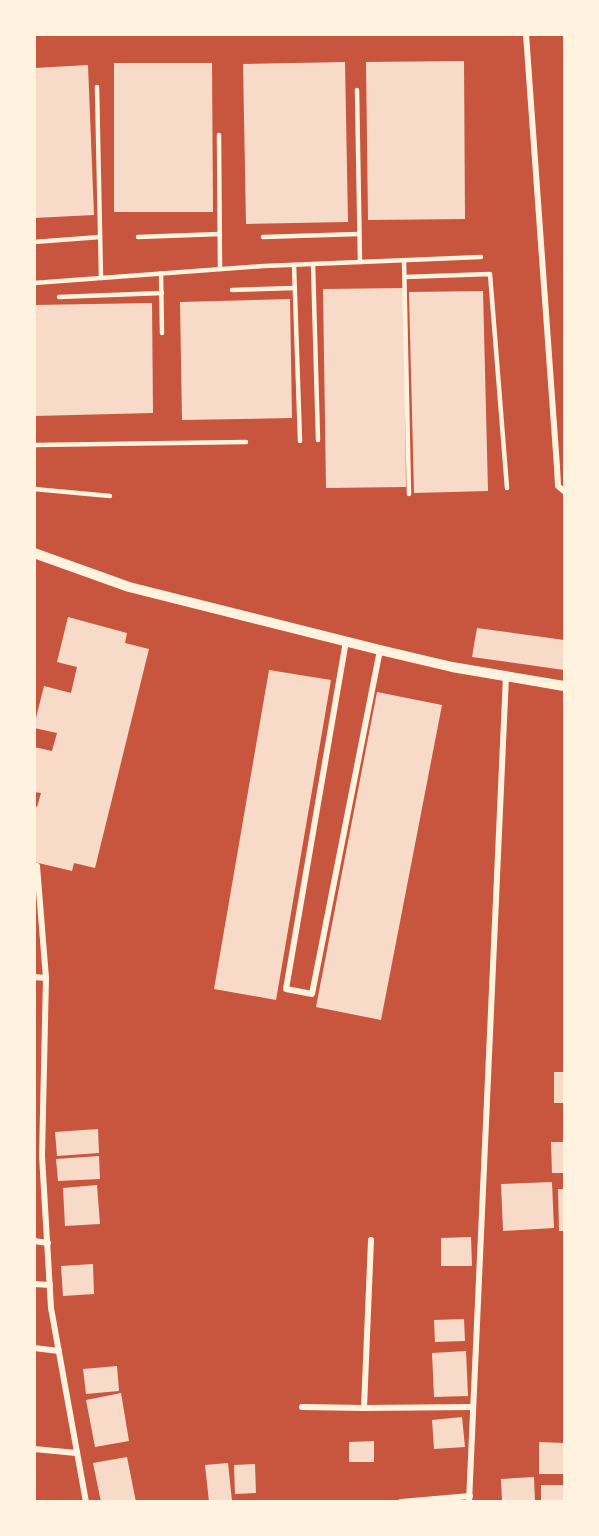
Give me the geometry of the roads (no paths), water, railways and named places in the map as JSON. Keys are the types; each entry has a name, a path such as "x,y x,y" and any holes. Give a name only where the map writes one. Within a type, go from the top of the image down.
{"street":[{"path":"526,34 558,486 564,491"},
{"path":"34,553 129,587 380,650 452,667 564,686"},
{"path":"346,641 286,989 312,994 380,650"},
{"path":"401,1502 470,1499 506,676"},
{"path":"37,866 37,894 46,978 42,1156 51,1308 86,1502"},
{"path":"34,977 46,978"},
{"path":"34,1066 43,1067"},
{"path":"34,1155 42,1156"},
{"path":"364,1408 371,1240"},
{"path":"34,1241 48,1243"},
{"path":"34,1284 50,1285"},
{"path":"34,1348 59,1351"},
{"path":"302,1407 473,1407"},
{"path":"34,1449 76,1453"}],"lane":[{"path":"97,87 101,278"},
{"path":"357,90 360,262"},
{"path":"219,135 220,269"},
{"path":"138,237 220,234"},
{"path":"262,237 359,234"},
{"path":"34,242 100,237"},
{"path":"34,282 220,269 481,257"},
{"path":"404,260 409,494"},
{"path":"313,264 318,440"},
{"path":"294,265 300,441"},
{"path":"161,273 162,333"},
{"path":"405,277 490,274 507,488"},
{"path":"232,290 295,288"},
{"path":"59,297 162,293"},
{"path":"34,445 246,442"},
{"path":"34,489 110,496"}]}
